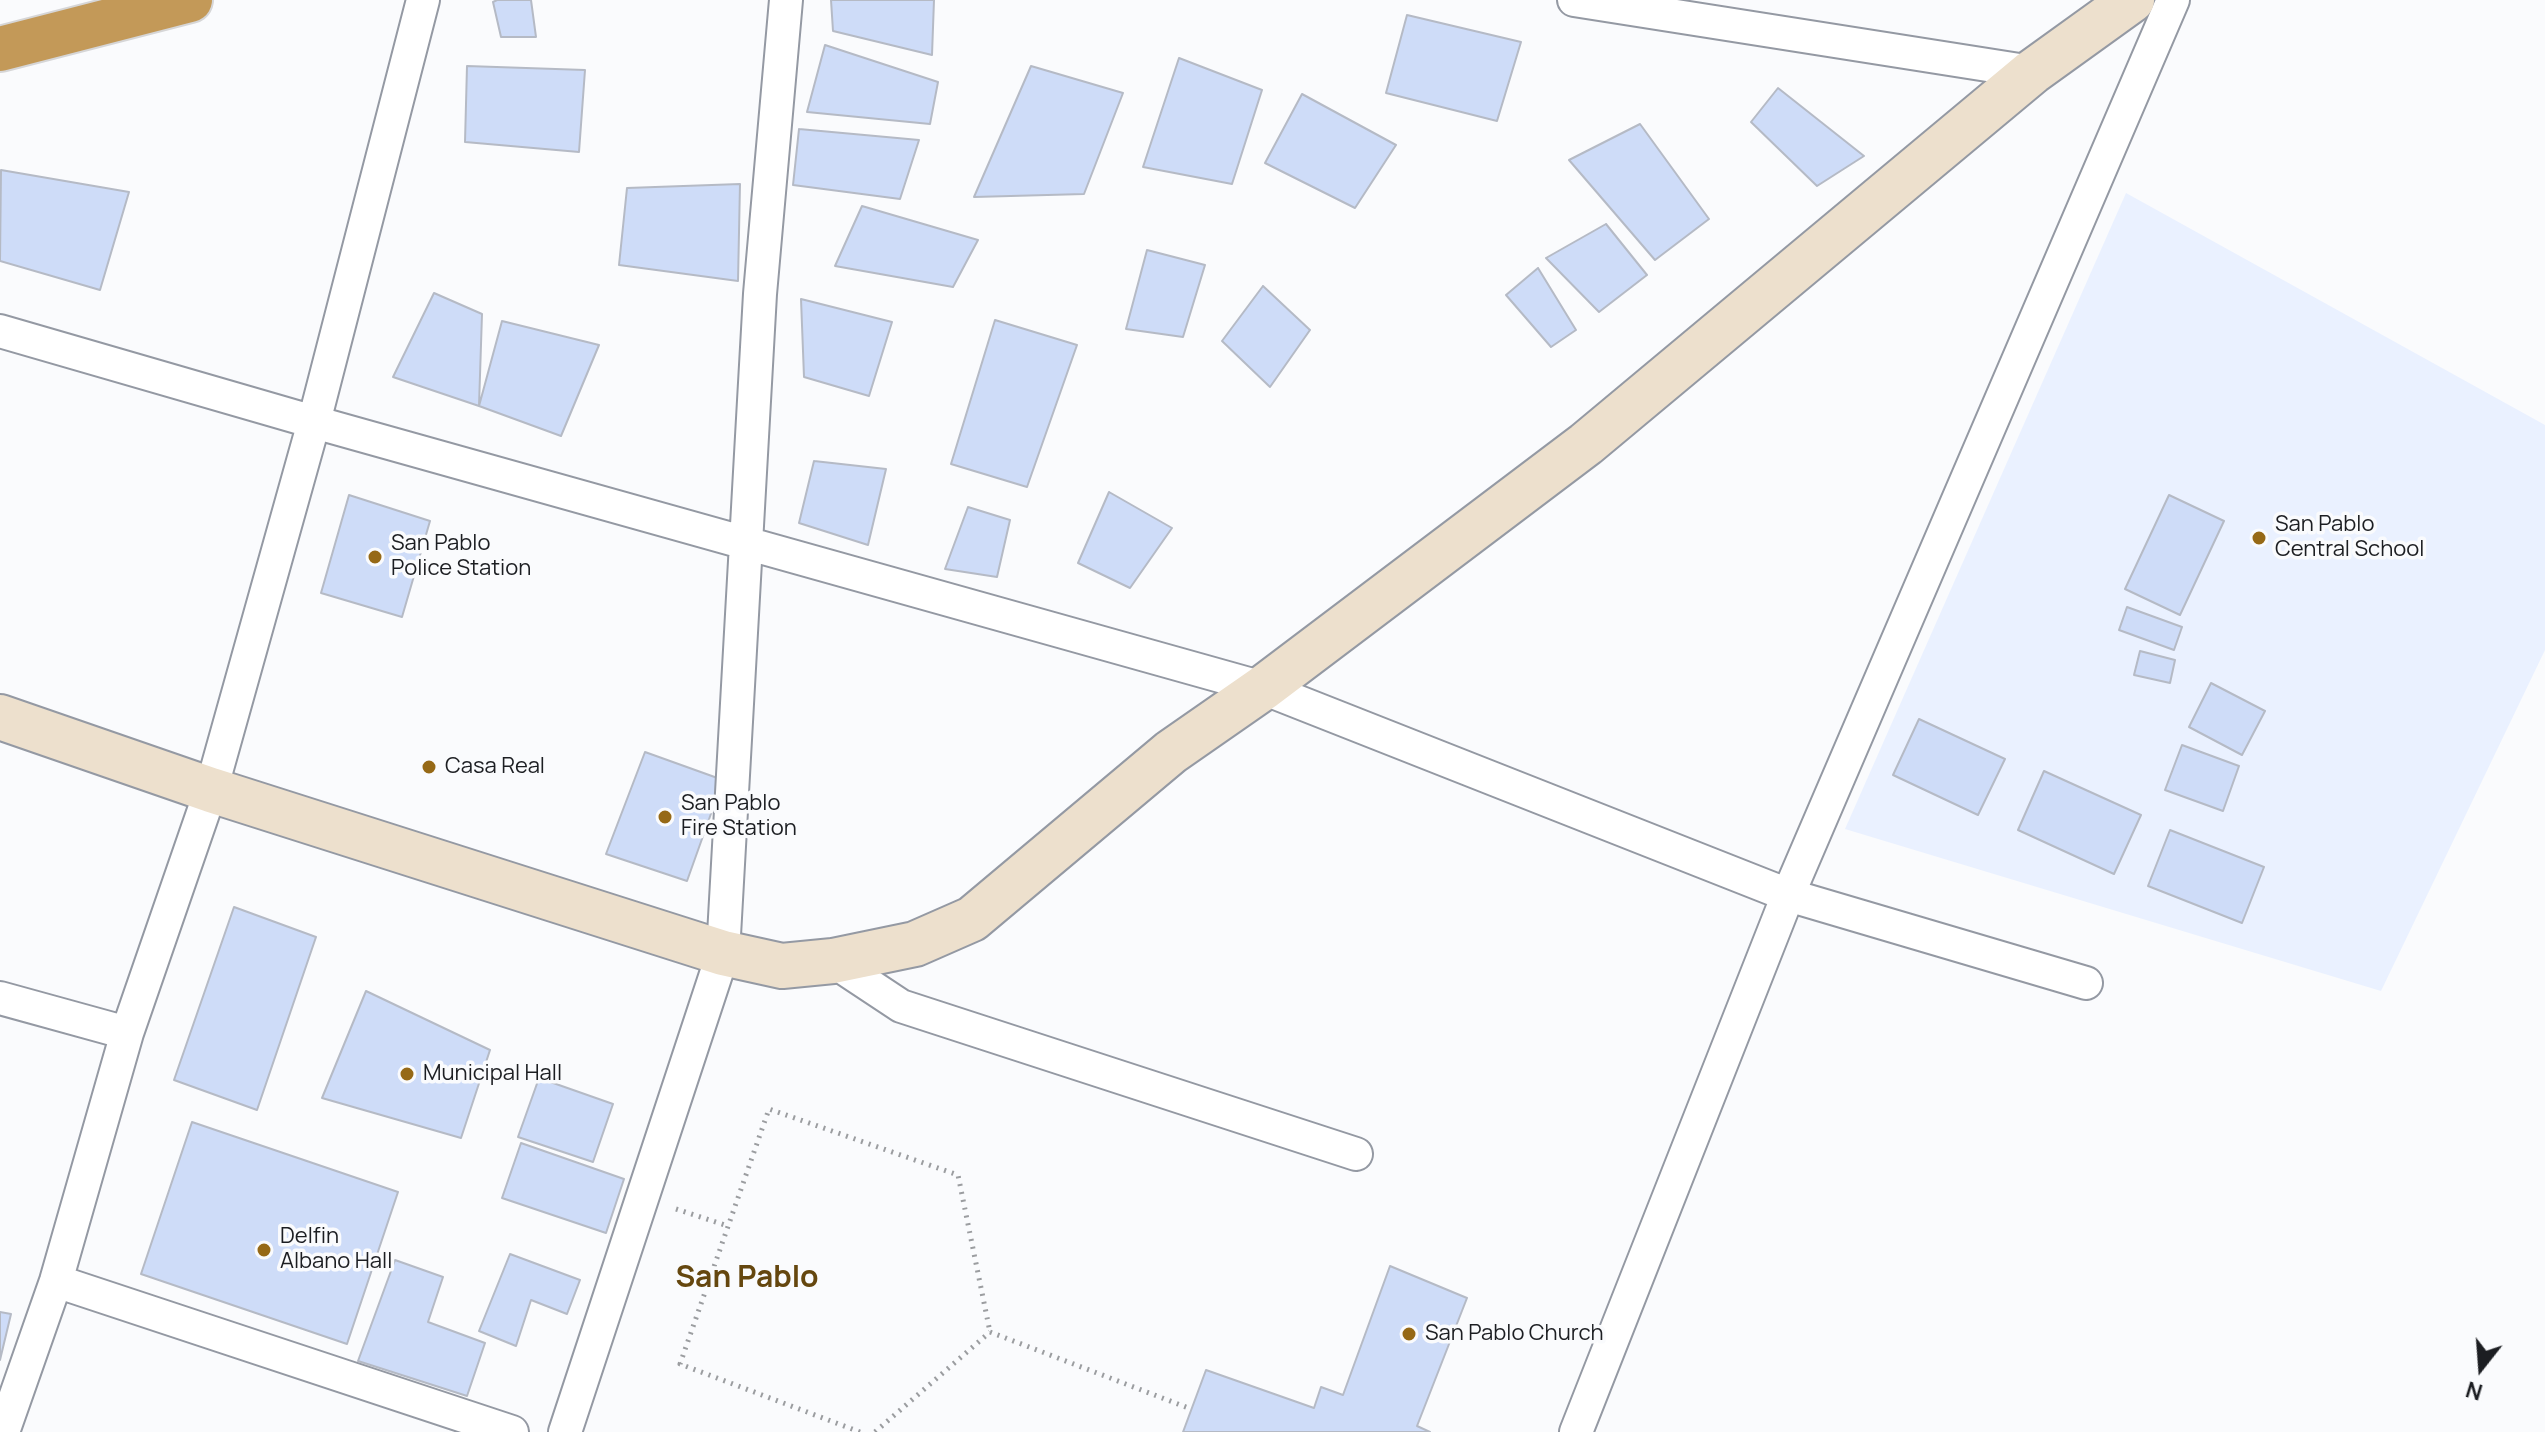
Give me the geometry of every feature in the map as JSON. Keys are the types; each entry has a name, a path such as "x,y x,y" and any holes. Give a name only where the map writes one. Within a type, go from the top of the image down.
{"highway":[{"path":"0,49 190,0"}],"street":[{"path":"3,1432 56,1281 127,1033 211,790 314,422 423,0"},
{"path":"565,1432 723,953 760,294 786,0"},
{"path":"1574,0 2032,72"},
{"path":"0,717 211,790 723,953 782,966 833,961 915,944 972,919 1171,752 1263,688 1586,444 2032,72 2132,0"},
{"path":"1576,1432 1788,895 2173,0"},
{"path":"0,331 1263,688 1788,895 2086,983"},
{"path":"833,961 901,1006 1356,1154"},
{"path":"0,998 127,1033"},
{"path":"56,1281 512,1432"}],"path":[{"path":"860,1432 680,1364 769,1109 958,1175 990,1332"},
{"path":"643,1197 728,1226"},
{"path":"990,1332 1191,1409"},
{"path":"875,1432 990,1332"}],"shaded area":[{"name":"San Pablo Central School","path":"2126,193 2545,425 2545,650 2381,991 1845,829"}],"building":[{"path":"531,0 536,37 501,37 493,2"},
{"path":"831,0 934,0 932,55 833,31"},
{"path":"1407,15 1521,42 1497,121 1386,93"},
{"path":"825,45 938,82 930,124 807,112"},
{"path":"1179,58 1262,90 1232,184 1143,167"},
{"path":"467,66 585,70 579,152 465,142"},
{"path":"1031,66 1123,93 1084,194 974,197"},
{"path":"1778,88 1864,156 1817,186 1751,122"},
{"path":"1302,94 1396,145 1355,208 1265,163"},
{"path":"1640,124 1709,219 1655,260 1569,160"},
{"path":"799,129 919,140 900,199 793,185"},
{"path":"1,170 129,192 100,290 0,261"},
{"path":"740,184 738,281 619,265 627,188"},
{"path":"862,206 978,240 953,287 835,266"},
{"path":"1606,224 1647,275 1599,312 1546,258"},
{"path":"1147,250 1205,265 1183,337 1126,329"},
{"path":"1538,268 1576,330 1551,347 1506,295"},
{"path":"1263,286 1310,330 1270,387 1222,341"},
{"path":"434,293 482,314 479,406 393,377"},
{"path":"801,299 892,322 869,396 804,377"},
{"path":"995,320 1077,345 1027,487 951,464"},
{"path":"502,321 599,345 561,436 479,406"},
{"path":"814,461 886,469 868,545 799,523"},
{"path":"1109,492 1172,528 1130,588 1078,563"},
{"name":"San Pablo Police Station","path":"349,495 430,521 402,617 321,593"},
{"path":"2169,495 2224,521 2180,615 2125,589"},
{"path":"968,507 1010,520 997,577 945,569"},
{"path":"2127,607 2182,627 2174,650 2119,630"},
{"path":"2140,651 2175,660 2170,683 2134,675"},
{"path":"2211,683 2265,711 2242,755 2189,727"},
{"path":"1919,719 2005,759 1978,815 1893,775"},
{"path":"2182,745 2239,766 2223,811 2165,790"},
{"name":"San Pablo Fire Station","path":"645,752 723,780 687,881 606,854"},
{"path":"2044,771 2141,815 2114,874 2018,830"},
{"path":"2170,830 2264,867 2242,923 2148,886"},
{"path":"234,907 316,937 257,1110 174,1080"},
{"name":"Municipal Hall","path":"366,991 490,1050 461,1138 322,1098"},
{"path":"539,1078 613,1104 593,1162 518,1137"},
{"name":"Delfin Albano Hall","path":"192,1122 398,1192 347,1344 141,1274"},
{"path":"521,1143 624,1179 606,1233 502,1198"},
{"path":"510,1254 580,1280 567,1314 531,1300 516,1346 479,1331"},
{"path":"395,1260 443,1277 428,1322 485,1343 467,1396 358,1361"},
{"name":"San Pablo Church","path":"1390,1266 1467,1298 1417,1426 1430,1432 1183,1432 1206,1370 1314,1408 1321,1387 1343,1395"},
{"path":"0,1312 11,1314 0,1360"}],"place":[{"name":"San Pablo Central School","path":"2259,538"},
{"name":"San Pablo Police Station","path":"375,557"},
{"name":"Casa Real","path":"429,767"},
{"name":"San Pablo Fire Station","path":"665,817"},
{"name":"Municipal Hall","path":"407,1074"},
{"name":"Delfin Albano Hall","path":"264,1250"},
{"name":"San Pablo Church","path":"1409,1334"}],"district":[{"name":"San Pablo","path":"747,1279"}]}
